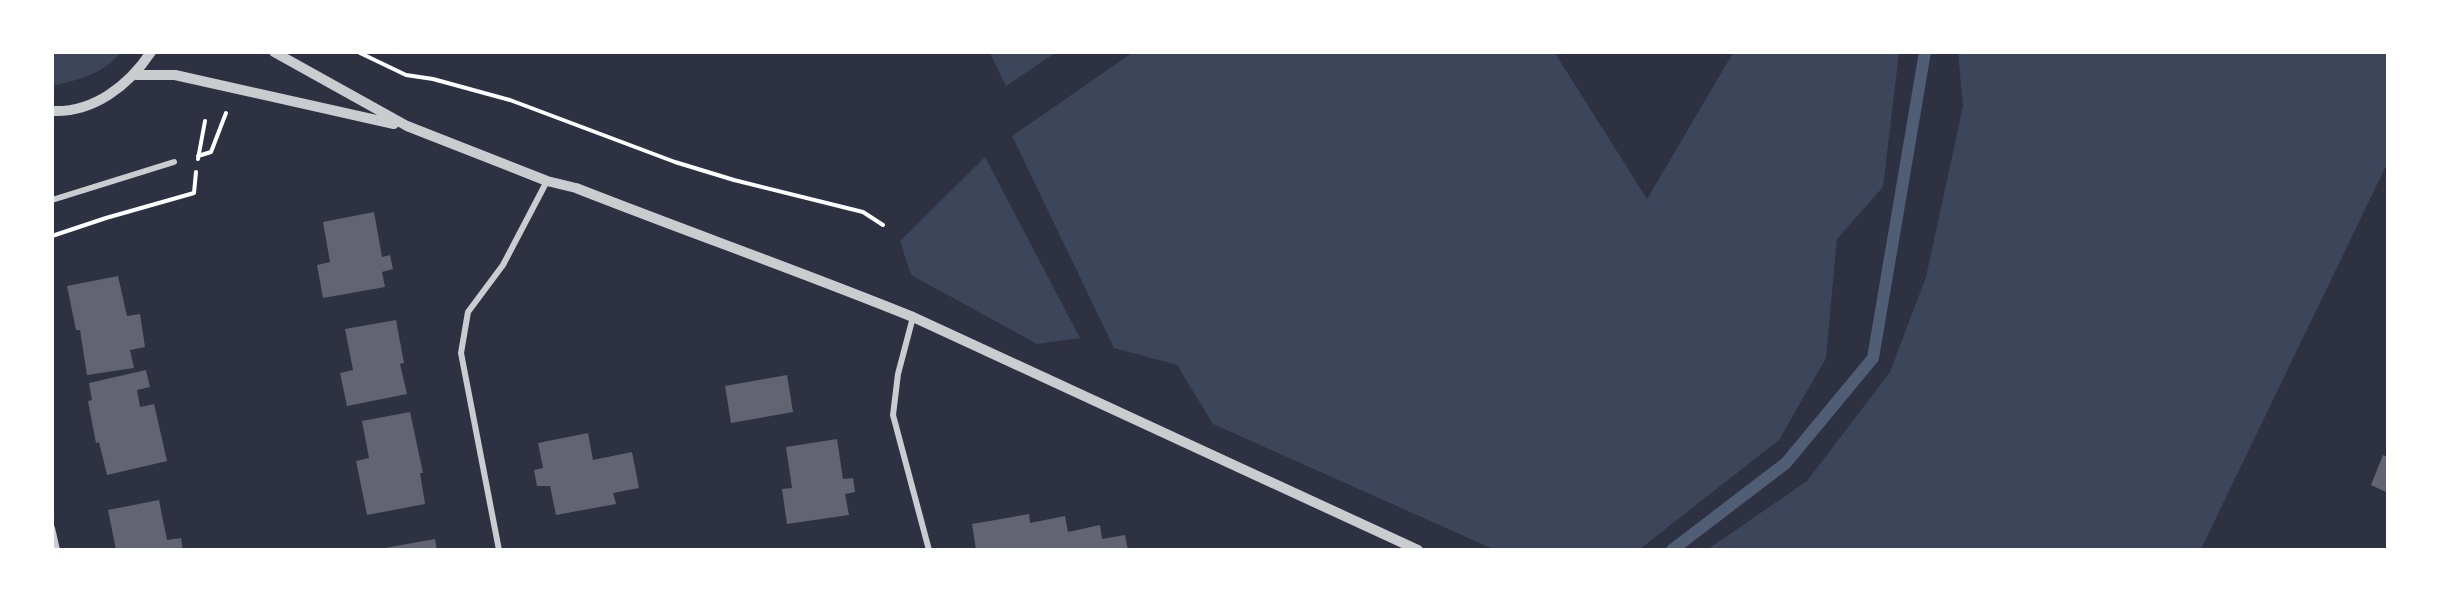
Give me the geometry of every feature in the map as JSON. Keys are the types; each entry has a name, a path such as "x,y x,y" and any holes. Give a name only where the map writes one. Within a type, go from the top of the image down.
{"street":[{"path":"52,111 66,112 104,99 136,75 151,52"},
{"path":"274,52 407,126 547,181 576,188 914,316 1418,549"},
{"path":"136,75 176,75 407,126"},
{"path":"52,200 174,162"},
{"path":"499,549 461,353 468,312 503,265 547,181"},
{"path":"914,316 898,374 893,415 929,549"},
{"path":"52,528 57,549"}],"path":[{"path":"358,52 406,75 433,79 510,100 675,162 734,180 863,212 883,225"},
{"path":"174,162 211,152 238,89"}],"shaded area":[{"path":"52,53 120,53 100,70 84,78 57,85 53,84"},
{"path":"990,53 1055,53 1006,86"},
{"path":"1132,53 1555,53 1647,199 1733,53 1899,53 1883,187 1837,239 1826,358 1779,440 1640,549 1493,549 1213,424 1177,365 1114,348 1012,136"},
{"path":"1958,53 2387,53 2387,164 2201,549 1708,549 1807,481 1890,372 1926,277 1963,106"},
{"path":"985,157 1080,338 1037,344 911,275 900,241"}],"building":[{"path":"374,212 382,257 390,255 393,269 382,272 385,287 323,298 317,265 330,262 323,222"},
{"path":"118,276 127,316 140,314 145,347 130,350 134,368 87,375 80,330 76,330 67,286"},
{"path":"396,320 404,363 400,364 407,394 347,406 340,373 353,370 345,329"},
{"path":"146,370 150,387 137,390 140,407 154,404 167,461 107,475 99,442 96,443 88,401 92,400 89,383"},
{"path":"787,375 793,412 731,423 725,386"},
{"path":"410,412 423,473 420,473 425,504 367,515 356,461 369,458 362,421"},
{"path":"588,433 593,460 632,452 639,488 613,493 616,504 556,515 550,486 537,486 534,470 543,468 538,443"},
{"path":"837,439 843,479 853,478 855,492 845,494 849,515 787,524 782,489 792,488 786,447"},
{"path":"2383,455 2388,457 2388,493 2371,485"},
{"path":"159,500 167,540 181,538 183,550 116,550 108,510"},
{"path":"1029,514 1030,523 1065,516 1068,532 1100,525 1102,539 1125,535 1128,550 976,550 972,524"},
{"path":"435,539 437,550 385,550 385,548"}],"waterway":[{"path":"1672,550 1786,463 1873,358 1925,52"}]}
